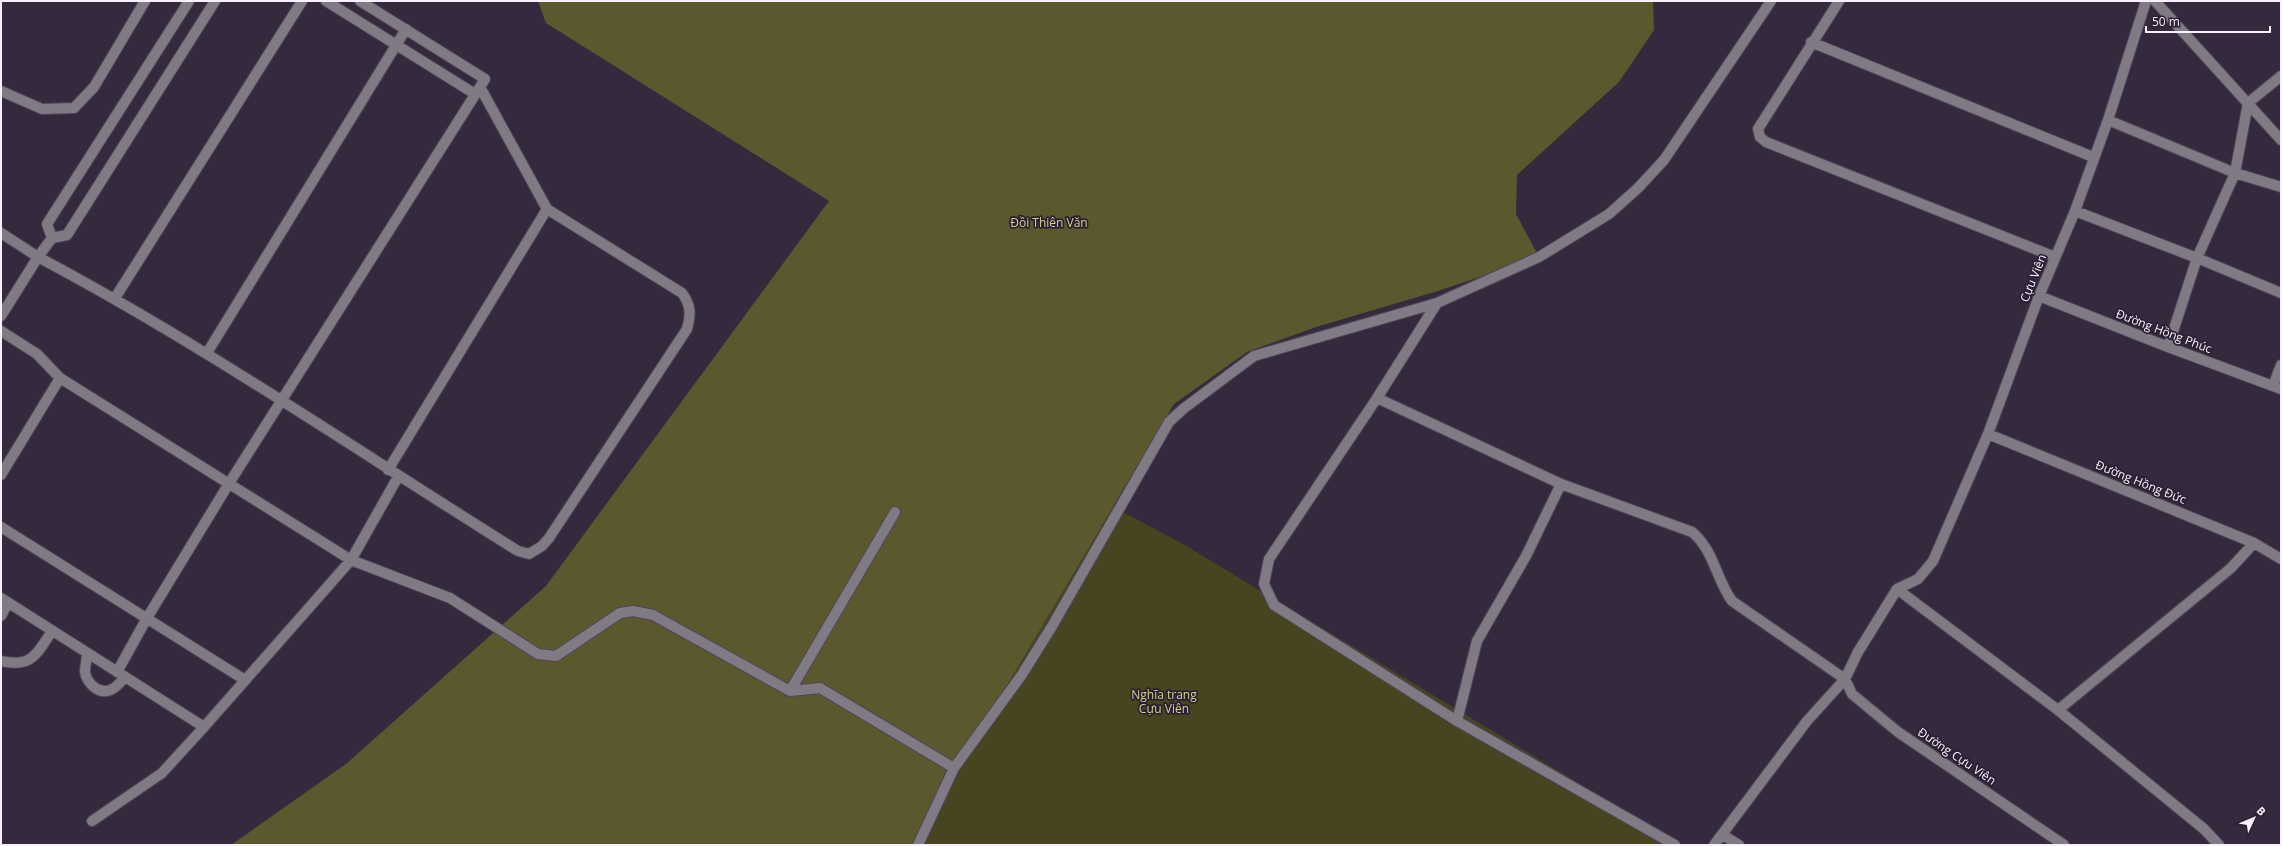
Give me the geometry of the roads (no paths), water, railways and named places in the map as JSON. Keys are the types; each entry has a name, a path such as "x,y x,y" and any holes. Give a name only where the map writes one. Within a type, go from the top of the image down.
{"street":[{"path":"1,91 42,109 74,108 94,87 145,1"},
{"path":"52,238 47,224 189,1"},
{"path":"1,316 52,238 67,235 215,1"},
{"path":"116,298 302,1"},
{"path":"326,1 396,46 480,87"},
{"path":"918,845 954,768 1021,676 1051,628 1169,422 1183,409 1254,356 1437,303 1539,257 1584,231 1609,214 1664,160 1771,1"},
{"path":"1839,1 1758,129 1760,137 1766,142 2056,257"},
{"name":"Cựu Viên","path":"1897,589 1918,579 1933,561 1988,434 2039,296 2075,211 2108,120 2146,1"},
{"path":"2155,1 2281,140"},
{"path":"1,233 38,258 116,298 207,353 398,477 518,551 528,554 542,546 549,538 687,329 690,318 689,302 682,293 547,208 480,87 406,29 362,2"},
{"path":"207,353 406,29"},
{"path":"1812,42 2094,157"},
{"path":"2168,347 2197,258 2235,173 2248,103 2281,76"},
{"path":"87,653 85,670 87,678 96,689 103,692 116,688 147,618 228,485 282,402 480,87"},
{"path":"2108,120 2235,173 2281,187"},
{"path":"388,470 547,208"},
{"path":"2075,211 2197,258 2281,293"},
{"name":"Đường Hồng Phúc","path":"2039,296 2168,347 2277,387"},
{"path":"1437,303 1377,398 1269,559 1264,584 1274,605 1457,721 1675,845"},
{"path":"1,331 37,354 60,378 228,485 351,560 450,598 538,654 556,656 620,613 633,611 653,615 790,691 820,688 954,768"},
{"path":"2277,387 2281,365"},
{"path":"1,475 60,378"},
{"path":"1377,398 1561,484 1692,532 1702,540 1707,548 1726,593 1732,601 1845,679"},
{"name":"Đường Hồng Đức","path":"1988,434 2254,543 2281,559"},
{"path":"92,821 162,773 204,727 351,560 398,477"},
{"path":"1457,721 1476,641 1526,556 1561,484"},
{"path":"790,691 895,512"},
{"path":"1,528 245,680"},
{"path":"2058,710 2232,568 2254,543"},
{"path":"1714,845 1723,835 1749,796 1807,721 1845,679 1858,652 1897,589 2058,710 2204,829 2219,845"},
{"path":"1,616 5,600 204,727"},
{"path":"1,661 29,661 36,657 52,631"},
{"name":"Đường Cựu Viên","path":"1845,679 1852,694 1898,732 2064,845"},
{"path":"1723,835 1739,845"}],"park label":[{"name":"Đồi Thiên Văn","path":"1049,222"},
{"name":"Nghĩa trang Cựu Viên","path":"1164,701"}]}
